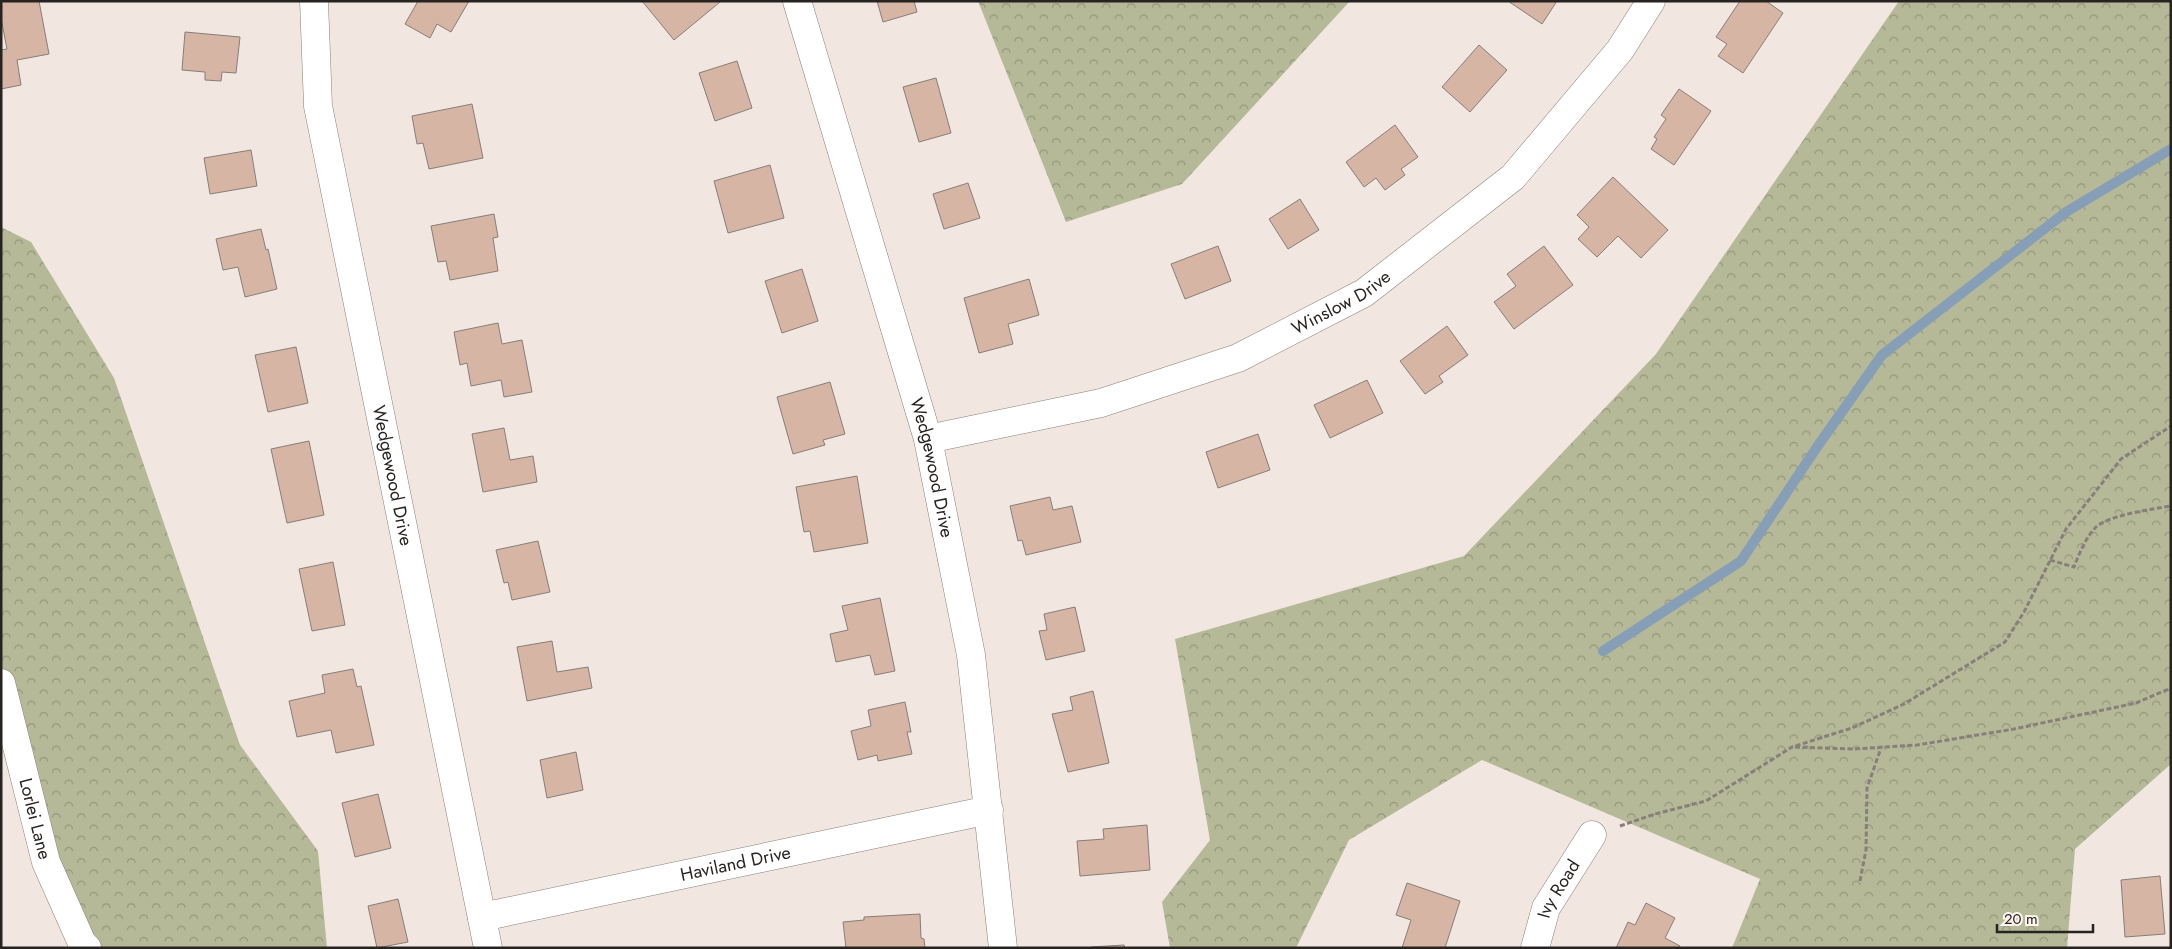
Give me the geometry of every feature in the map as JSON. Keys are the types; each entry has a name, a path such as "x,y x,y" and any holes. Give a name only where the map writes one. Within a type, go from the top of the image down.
{"street":[{"name":"Wedgewood Drive","path":"314,1 318,106 488,948"},
{"name":"Wedgewood Drive","path":"797,1 928,440 971,655 1003,948"},
{"name":"Winslow Drive","path":"928,440 1101,403 1238,358 1364,293 1513,177 1620,50 1651,1"},
{"name":"Lorlei Lane","path":"1,683 46,862 82,943 87,948"},
{"name":"Haviland Drive","path":"482,917 989,810"},
{"name":"Ivy Road","path":"1535,948 1546,908 1592,835"}],"path":[{"path":"1592,835 1655,814 1706,801 1792,747 1852,728 1904,704 2006,642 2024,612 2066,529 2121,459 2171,426"},
{"path":"2050,560 2074,567 2082,547 2097,526 2131,512 2171,506"},
{"path":"1792,747 1854,749 1917,745 2014,729 2136,703 2171,688"},
{"path":"1860,881 1866,850 1867,788 1881,748"}],"green space":[{"path":"978,1 1350,1 1182,184 1066,222"},
{"path":"1899,1 2171,1 2171,764 2075,849 2067,948 1732,948 1760,879 1482,760 1349,840 1296,948 1170,948 1162,902 1210,840 1175,639 1464,556 1656,354"},
{"path":"1,227 31,242 114,378 240,745 318,851 327,948 87,948 1,683"}],"building":[{"path":"1,1 39,1 49,54 17,60 21,85 1,89 1,50 7,49 1,18"},
{"path":"418,1 469,1 451,32 437,24 430,38 405,24"},
{"path":"642,1 720,1 720,2 674,40"},
{"path":"877,1 914,1 917,12 883,22"},
{"path":"1508,1 1557,1 1542,24"},
{"path":"1740,1 1766,1 1783,13 1743,73 1718,56 1727,44 1716,37"},
{"path":"185,32 240,37 236,73 222,72 221,81 205,80 205,72 182,70"},
{"path":"1479,45 1507,70 1470,112 1442,87"},
{"path":"737,61 752,108 715,121 699,73"},
{"path":"936,78 951,133 919,142 903,87"},
{"path":"1679,89 1711,111 1674,165 1651,149 1657,139 1654,137 1666,119 1661,115"},
{"path":"472,104 483,158 429,169 423,143 417,144 412,116"},
{"path":"1395,125 1418,157 1401,169 1405,175 1385,190 1376,178 1364,187 1346,162"},
{"path":"251,150 257,186 210,194 204,158"},
{"path":"770,165 784,218 728,233 714,181"},
{"path":"1613,177 1668,230 1641,258 1618,236 1597,257 1578,239 1589,227 1577,215"},
{"path":"968,183 980,218 944,229 933,194"},
{"path":"1300,199 1319,230 1288,249 1269,219"},
{"path":"494,214 498,237 493,238 498,271 450,280 446,261 438,262 431,226"},
{"path":"261,229 266,250 268,249 277,289 245,297 238,267 223,270 216,239"},
{"path":"1218,246 1231,281 1185,299 1171,264"},
{"path":"1544,246 1573,285 1514,329 1494,302 1516,286 1507,274"},
{"path":"802,269 818,321 782,333 765,281"},
{"path":"1029,279 1039,315 1008,324 1013,344 979,353 964,298"},
{"path":"498,323 502,344 522,340 532,392 504,397 501,380 471,386 467,363 460,365 454,332"},
{"path":"1447,326 1468,355 1439,376 1443,382 1425,394 1400,361"},
{"path":"296,347 308,403 268,412 255,355"},
{"path":"1367,380 1383,413 1330,438 1314,405"},
{"path":"830,382 845,434 823,440 825,445 793,454 777,397"},
{"path":"504,428 510,460 533,456 537,482 483,492 472,434"},
{"path":"1258,434 1270,470 1218,488 1206,452"},
{"path":"309,441 324,515 287,523 271,449"},
{"path":"857,476 868,543 814,552 810,531 804,532 796,487"},
{"path":"1050,497 1053,510 1072,506 1081,542 1026,555 1022,540 1018,541 1010,506"},
{"path":"538,541 550,592 512,600 508,582 504,583 496,550"},
{"path":"333,562 345,625 312,631 299,569"},
{"path":"880,598 895,671 875,675 870,655 836,662 830,634 848,630 842,606"},
{"path":"1075,607 1085,651 1046,660 1039,631 1047,630 1044,614"},
{"path":"552,641 557,672 588,667 592,688 527,701 517,647"},
{"path":"353,669 357,687 361,686 374,745 336,753 331,730 297,737 289,701 325,693 322,675"},
{"path":"1093,691 1109,763 1068,772 1052,714 1073,710 1070,697"},
{"path":"905,702 911,732 907,732 912,754 878,761 877,755 858,760 851,731 871,726 868,710"},
{"path":"576,752 583,790 547,798 540,760"},
{"path":"378,794 391,848 355,857 342,803"},
{"path":"1147,825 1150,870 1080,876 1077,841 1104,839 1103,829"},
{"path":"2160,876 2165,934 2125,937 2121,880"},
{"path":"1407,883 1460,901 1445,948 1402,948 1411,920 1396,915"},
{"path":"398,899 408,942 377,948 368,906"},
{"path":"1646,903 1675,918 1665,938 1680,946 1679,948 1616,948 1628,922 1635,925"},
{"path":"920,914 921,938 924,939 925,948 846,948 843,922 864,920 864,917"},
{"path":"1124,945 1125,948 1091,948 1091,947"}],"waterway":[{"path":"1603,651 1741,561 1817,447 1882,355 2066,212 2171,149"}]}
